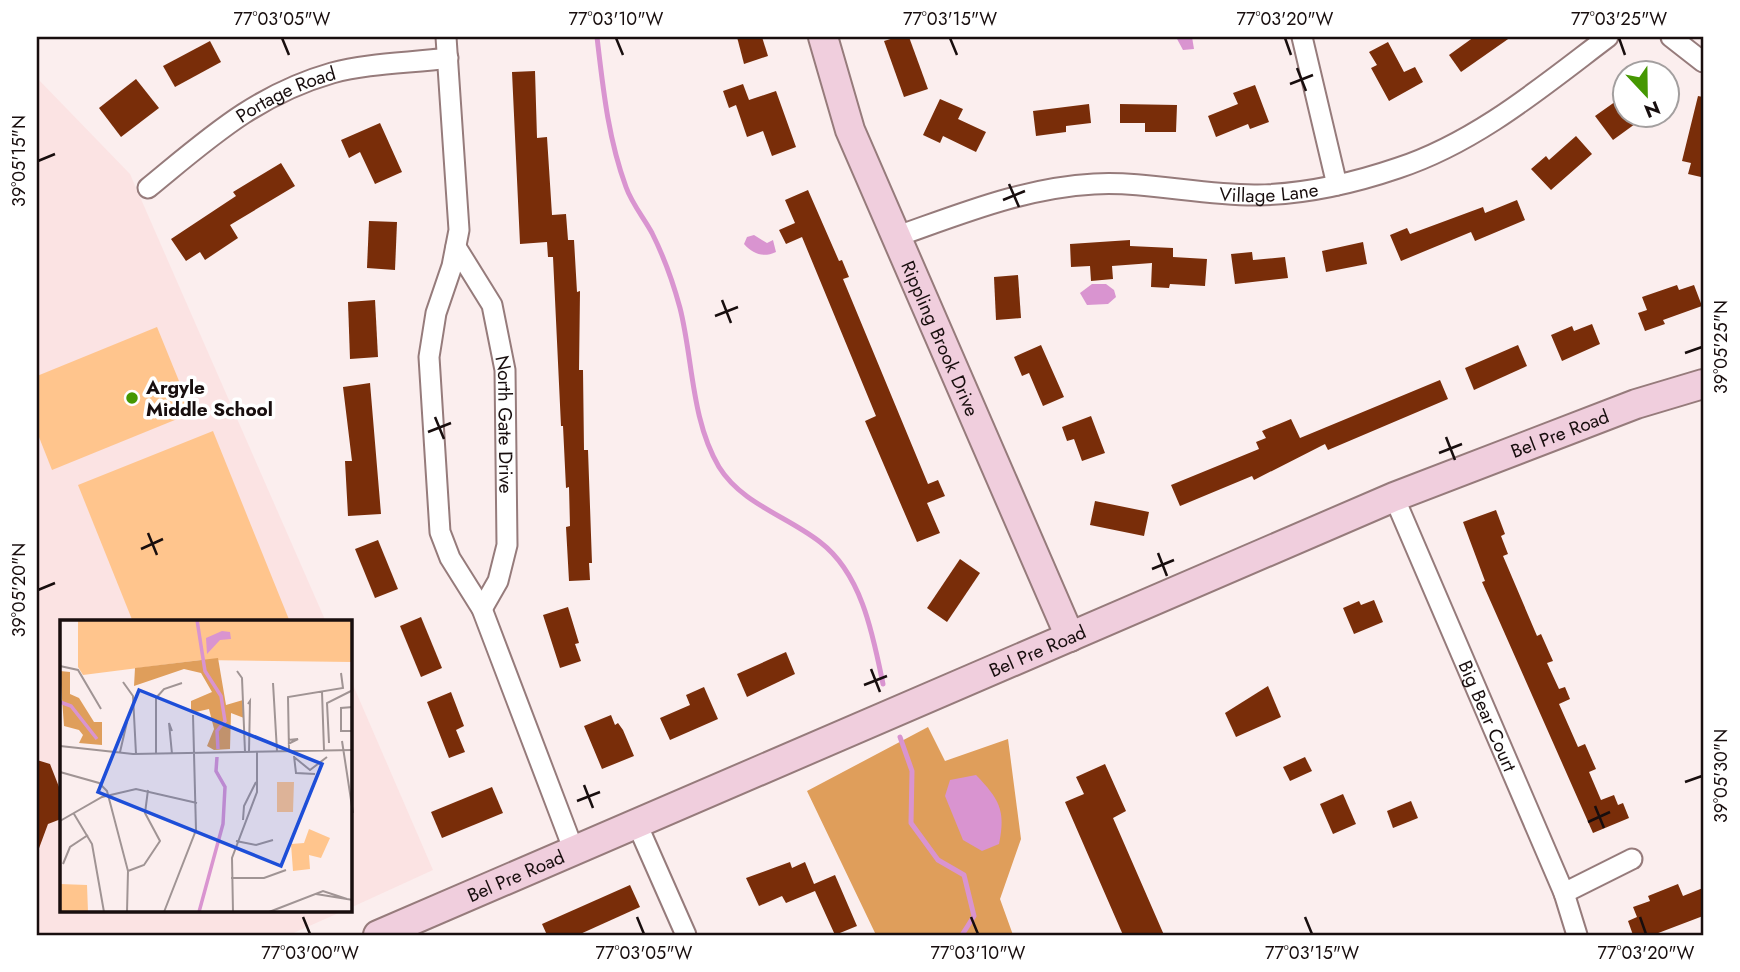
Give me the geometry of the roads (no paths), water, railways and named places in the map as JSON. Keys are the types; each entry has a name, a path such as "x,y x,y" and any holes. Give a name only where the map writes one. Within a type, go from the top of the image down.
{"main road":[{"name":"Rippling Brook Drive","path":"822,37 850,130 1070,637"},
{"name":"Bel Pre Road","path":"378,935 412,929 574,851 1394,497 1636,404 1703,384"}],"street":[{"path":"446,37 459,230 436,313 429,357 440,531 450,558 482,609 574,851"},
{"path":"1302,37 1336,185"},
{"name":"Village Lane","path":"895,237 1029,191 1096,184 1258,195 1336,185 1398,168 1437,152 1510,110 1608,37"},
{"path":"1671,37 1703,62"},
{"name":"Portage Road","path":"148,188 235,116 274,95 333,73 448,58"},
{"name":"North Gate Drive","path":"456,247 492,305 505,370 507,545 498,581 482,609"},
{"name":"Big Bear Court","path":"1394,497 1564,893 1577,935"},
{"path":"637,824 686,935"},
{"path":"1564,893 1632,859"}],"waterway":[{"path":"597,37 607,113 620,169 629,193 656,242 674,289 680,308 698,409 710,449 719,467 740,491 820,542 846,571 856,588 870,626 883,684"},
{"path":"900,737 912,771 911,823 938,860 964,875 974,916 962,935"}],"place":[{"name":"Argyle Middle School","path":"132,398"}]}
